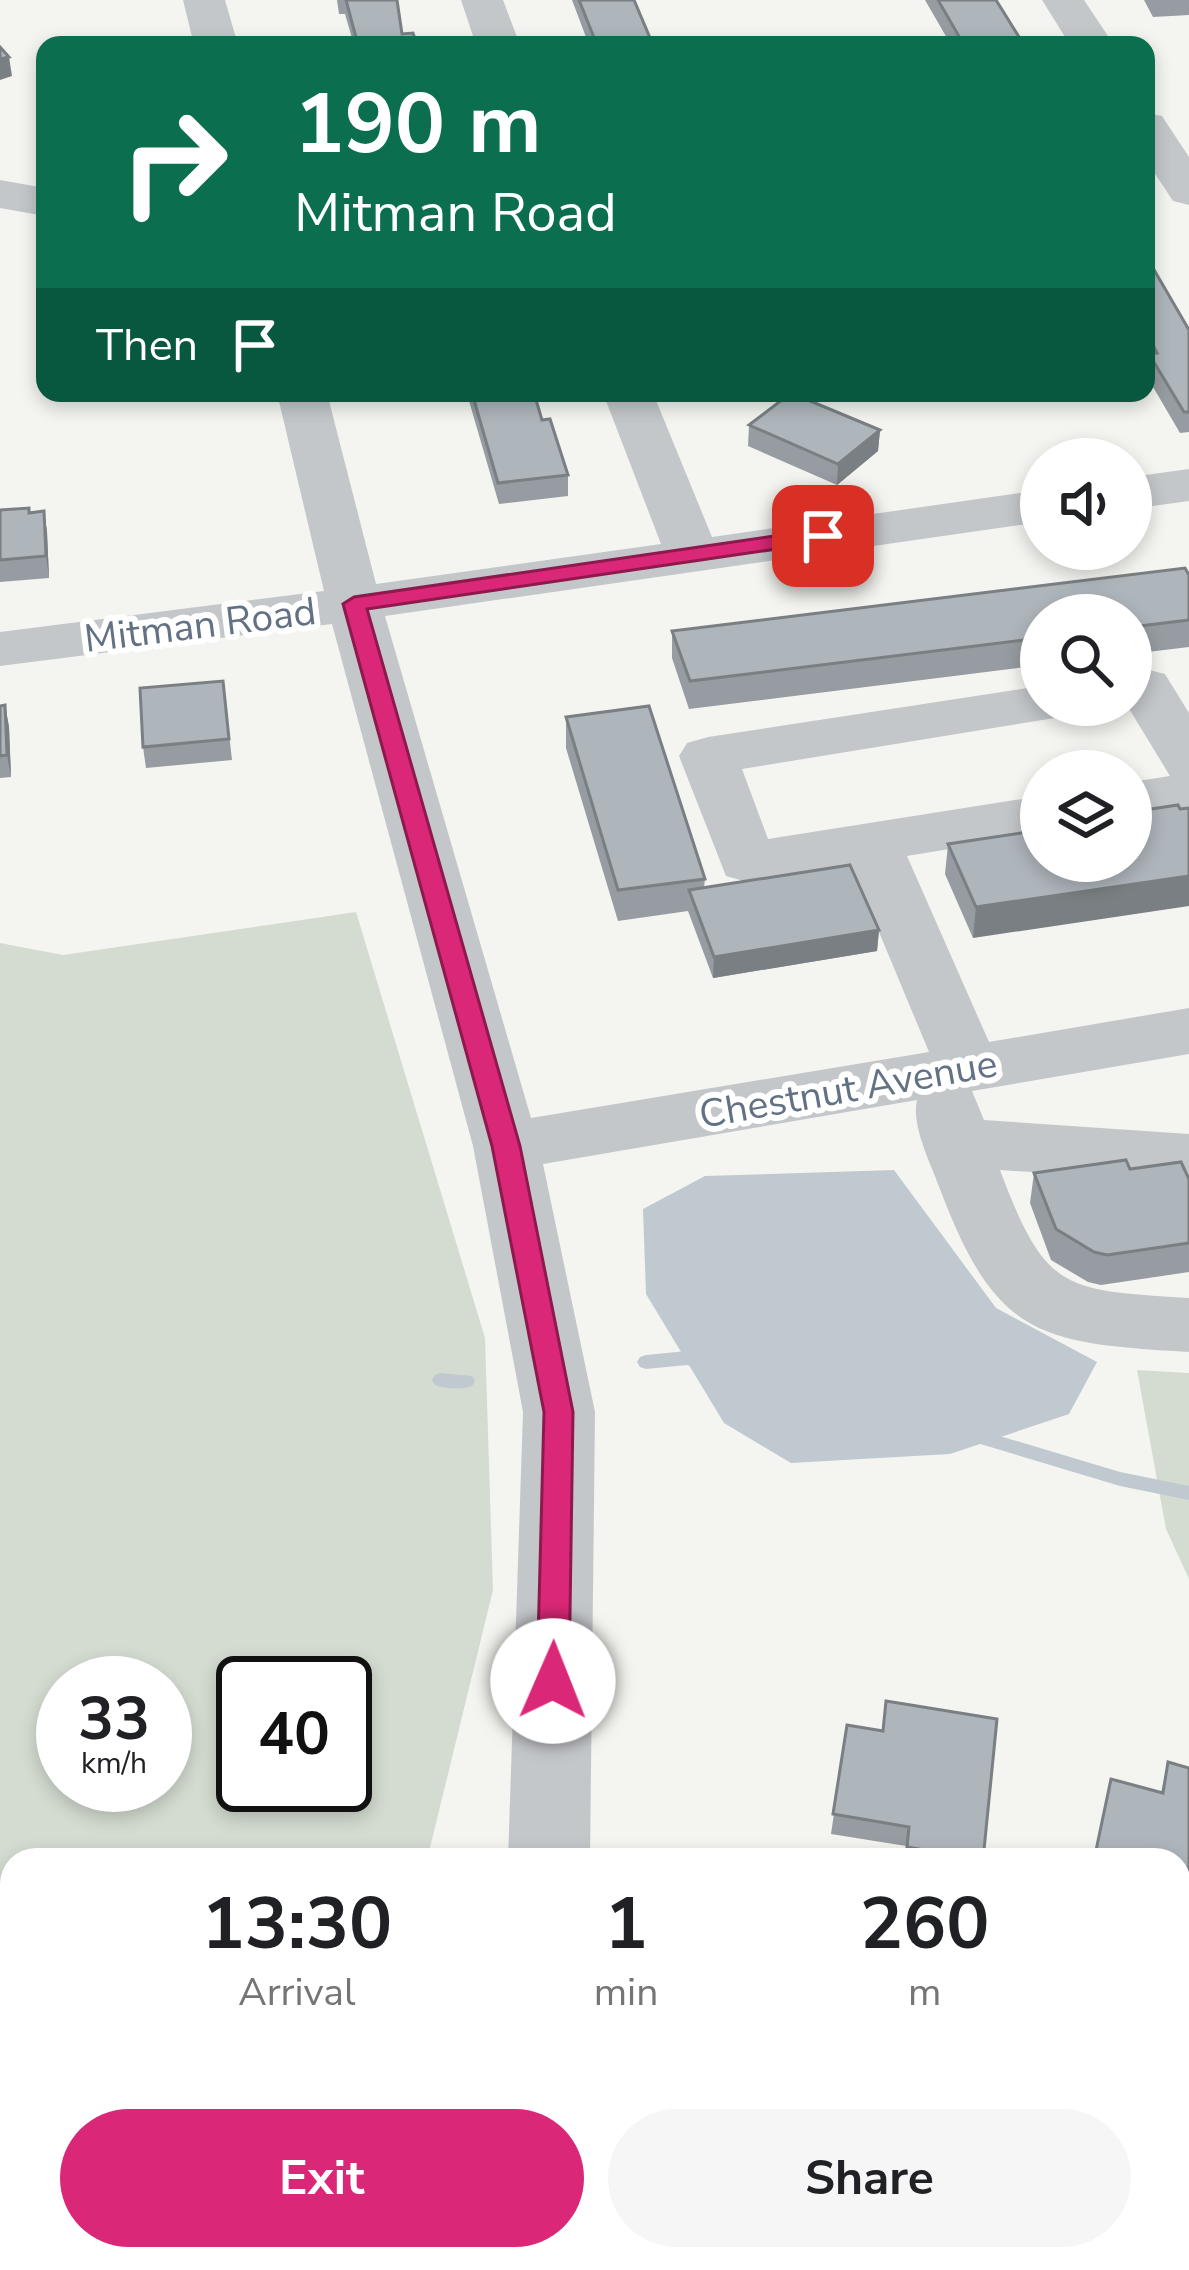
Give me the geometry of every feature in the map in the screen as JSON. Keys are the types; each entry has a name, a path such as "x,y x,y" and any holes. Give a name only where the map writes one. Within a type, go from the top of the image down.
{"street":[{"path":"204,0 213,36"},
{"path":"482,0 495,36"},
{"path":"1063,0 1086,36"},
{"path":"1155,147 1172,185"},
{"path":"0,194 36,200"},
{"path":"304,402 354,604 506,1146 559,1412 549,1848"},
{"path":"632,402 692,554"},
{"path":"1152,491 1189,485"},
{"name":"Mitman Road","path":"0,649 1020,509"},
{"path":"1152,699 1189,762"},
{"path":"1020,707 708,756 747,862 1020,818"},
{"path":"1152,798 1189,792"},
{"path":"871,842 953,1070 957,1143 987,1223 1019,1278 1053,1307 1101,1318 1189,1324"},
{"name":"Chestnut Avenue","path":"506,1146 1189,1030"},
{"path":"957,1143 1189,1158"}],"shaded area":[{"path":"356,912 485,1338 493,1590 430,1848 0,1848 0,943 63,955"},
{"path":"894,1170 996,1308 1097,1362 1069,1414 950,1454 791,1463 724,1423 646,1294 643,1209 705,1176"},
{"path":"1137,1370 1189,1373 1189,1579 1166,1529"}],"building":[{"path":"346,0 397,0 402,34 414,36 356,36"},
{"path":"579,0 634,0 649,36 593,36"},
{"path":"938,0 996,0 1018,36 959,36"},
{"path":"1155,271 1189,330 1189,412 1184,412 1155,364"},
{"path":"475,402 537,402 542,420 550,419 568,475 498,483"},
{"path":"779,402 813,402 880,430 838,464 749,425"},
{"path":"29,508 29,513 44,511 46,556 0,560 0,510"},
{"path":"1185,568 1189,575 1189,620 1152,624 1152,594 1020,594 1020,641 690,681 672,631"},
{"path":"223,681 229,739 143,747 140,688"},
{"path":"5,705 7,755 0,756 0,706"},
{"path":"649,706 705,879 618,890 566,717"},
{"path":"1189,808 1189,876 1152,881 1152,809"},
{"path":"1020,833 1020,882 1148,882 976,907 948,844"},
{"path":"850,865 879,930 714,957 689,890"},
{"path":"1126,1160 1130,1169 1181,1162 1189,1179 1189,1243 1107,1255 1056,1229 1034,1173"},
{"path":"886,1701 997,1719 984,1848 907,1847 909,1827 833,1814 847,1725 883,1731"},
{"path":"1168,1762 1189,1768 1189,1848 1097,1848 1111,1779 1163,1793"}],"waterway":[{"path":"646,1362 687,1358 704,1363"},
{"path":"441,1380 466,1381"},
{"path":"973,1435 1120,1479 1189,1493"}],"route":[{"path":"553,1681 559,1412 506,1146 354,604 823,536"}]}
